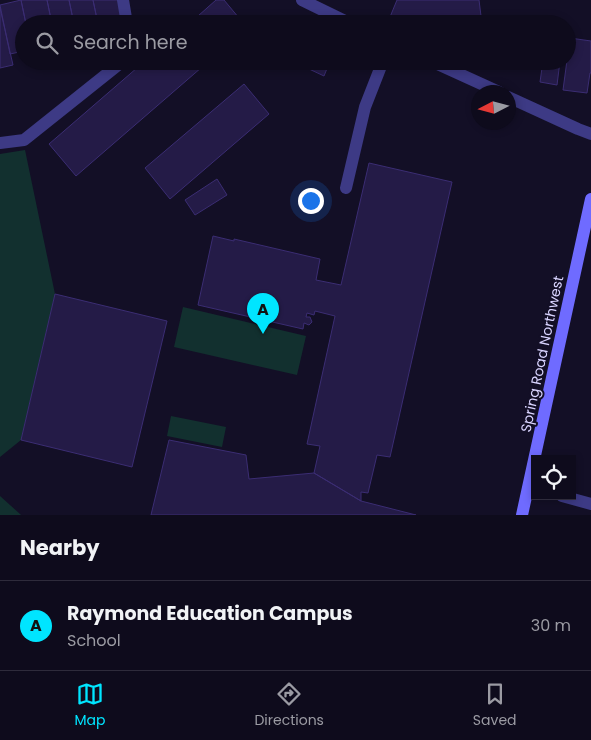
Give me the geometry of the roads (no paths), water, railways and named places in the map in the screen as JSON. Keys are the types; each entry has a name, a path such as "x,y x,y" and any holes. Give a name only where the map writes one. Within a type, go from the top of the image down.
{"street":[{"path":"123,0 126,15"},
{"path":"302,0 333,15"},
{"path":"0,143 24,140 112,70"},
{"path":"346,188 365,107 379,70"},
{"path":"451,70 484,85"},
{"path":"516,101 591,134"},
{"name":"Spring Road Northwest","path":"538,455 591,199"},
{"name":"Spring Road Northwest","path":"522,515 531,489"},
{"path":"576,500 591,504"}],"place":[{"name":"Raymond Education Campus","path":"263,334"}]}
